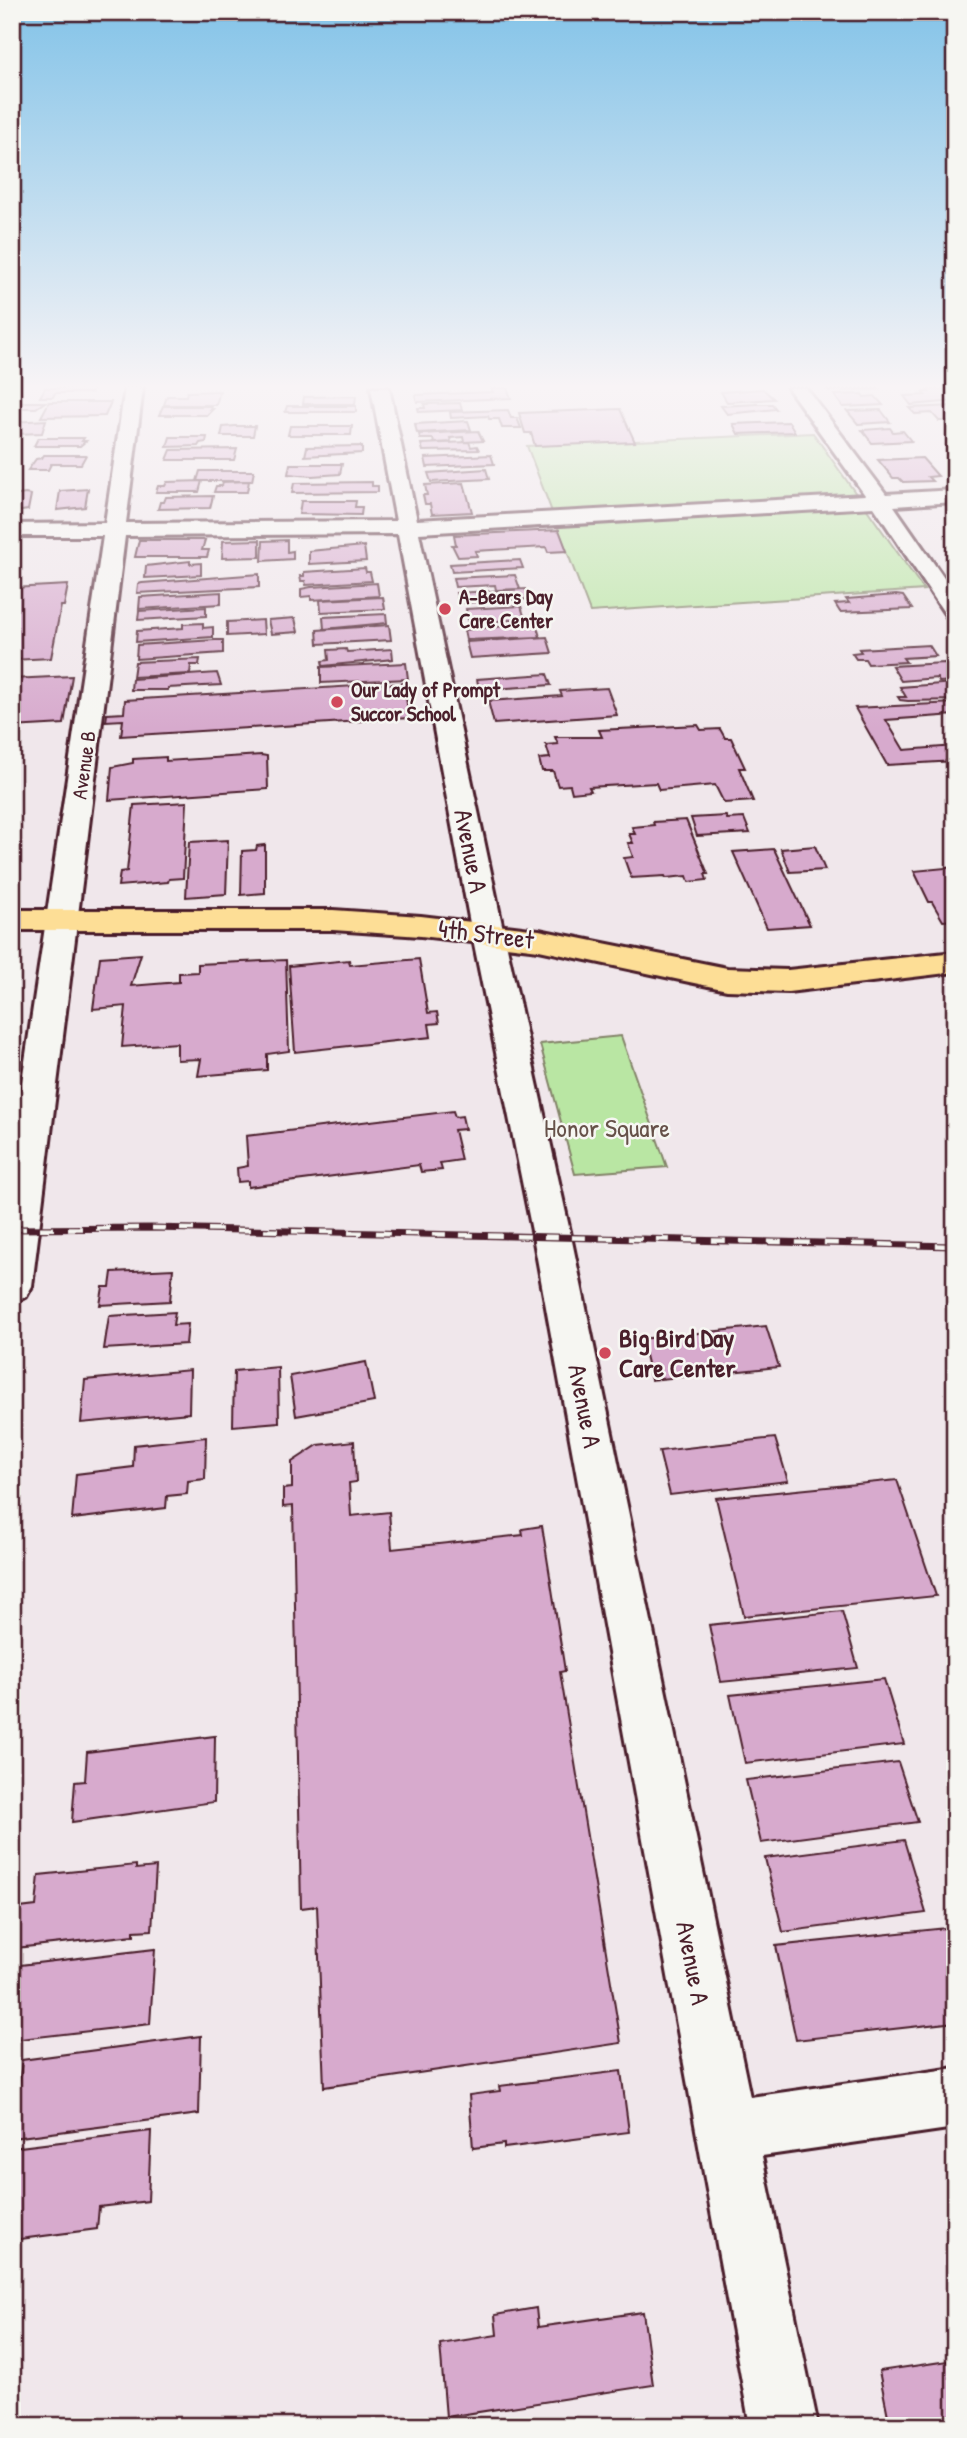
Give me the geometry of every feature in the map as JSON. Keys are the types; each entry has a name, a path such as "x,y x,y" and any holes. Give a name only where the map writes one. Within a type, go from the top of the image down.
{"main road":[{"name":"4th Street","path":"12,920 334,920 421,926 592,950 727,979 788,981 955,962"}],"street":[{"name":"Avenue B","path":"12,1286 20,1229 22,1143 62,920 120,502"},
{"name":"Avenue A","path":"403,502 488,934 552,1236 784,2426"},
{"path":"12,530 408,527 832,502"},
{"path":"881,502 955,612"},
{"path":"726,2132 955,2098"}],"green space":[{"path":"548,502 862,502 924,590 590,612"},
{"name":"Honor Square","path":"621,1036 667,1167 575,1174 540,1044"}],"building":[{"path":"13,502 30,502 28,510 14,512"},
{"path":"58,502 86,502 85,507 57,510"},
{"path":"160,502 212,502 210,508 158,509"},
{"path":"301,502 356,502 355,507 362,507 361,515 299,514"},
{"path":"425,502 469,502 472,512 432,514 430,504"},
{"path":"559,530 567,551 548,552 546,547 475,551 477,556 458,557 452,545 456,545 454,535"},
{"path":"139,540 205,540 202,550 209,550 207,557 135,557"},
{"path":"260,540 260,557 222,558 223,541"},
{"path":"287,540 287,552 293,551 293,559 262,561 263,541"},
{"path":"364,546 366,561 309,564 309,551"},
{"path":"520,560 523,568 452,572 450,564"},
{"path":"190,561 190,564 201,563 201,575 145,578 146,566"},
{"path":"365,568 366,572 370,572 372,581 306,585 300,576 304,576 304,572"},
{"path":"259,574 259,587 137,593 138,584 142,583"},
{"path":"515,575 520,589 496,590 495,585 455,587 453,578"},
{"path":"377,583 379,596 311,600 311,596 301,597 301,589 311,587"},
{"path":"68,585 51,658 12,660 12,588"},
{"path":"526,589 529,599 459,603 456,593"},
{"path":"221,592 221,604 139,609 140,597"},
{"path":"903,596 912,609 840,612 835,604 849,603 846,599"},
{"path":"383,597 385,609 321,612 320,600"},
{"path":"521,606 525,619 469,623 466,609"},
{"path":"206,607 206,616 138,620 139,611"},
{"path":"386,614 387,623 324,629 323,617"},
{"path":"295,618 298,632 271,634 268,620"},
{"path":"263,620 264,634 227,636 227,622"},
{"path":"203,623 203,628 213,627 213,637 136,642 137,631 183,628 183,624"},
{"path":"536,623 540,637 466,640 464,630"},
{"path":"389,625 391,640 318,644 317,630"},
{"path":"547,637 552,653 470,658 466,642"},
{"path":"223,640 223,653 136,659 137,645"},
{"path":"929,645 936,656 903,658 906,662 868,664 865,659 856,659 852,653 861,652 859,649"},
{"path":"346,649 347,652 392,649 393,659 323,666 322,661 329,660 328,650"},
{"path":"200,659 199,665 191,665 190,674 133,677 135,662"},
{"path":"406,663 408,679 321,683 321,667"},
{"path":"955,664 955,675 951,675 955,681 939,682 937,678 901,681 892,666"},
{"path":"217,673 221,685 131,690 132,679"},
{"path":"547,674 551,685 479,690 477,679"},
{"path":"72,676 64,724 12,727 12,679"},
{"path":"404,683 409,718 121,736 123,720 106,721 107,714 124,713 125,700"},
{"path":"955,683 955,700 908,701 898,697 906,697 900,687"},
{"path":"607,688 617,715 494,724 488,701 562,696 560,691"},
{"path":"955,703 955,715 886,720 904,750 955,746 955,761 887,765 855,708"},
{"path":"698,725 701,730 720,729 725,738 731,738 745,768 739,768 753,801 724,803 715,785 659,790 656,783 589,787 591,791 572,793 570,785 558,786 553,771 542,771 539,759 550,758 546,745 558,744 555,737 602,737 599,730"},
{"path":"267,756 268,789 109,800 112,767 133,763 133,759 166,757 166,761"},
{"path":"187,802 183,878 169,879 168,882 118,886 120,872 127,871 134,805"},
{"path":"726,816 727,819 744,818 750,833 697,836 691,818"},
{"path":"686,820 708,874 705,874 707,880 689,882 687,876 631,878 624,858 633,857 628,843 633,843 629,834 635,834 632,827 654,825 653,822"},
{"path":"228,840 226,894 186,897 189,842"},
{"path":"265,845 265,893 241,895 242,851 256,850 257,846"},
{"path":"815,846 825,870 790,872 781,849"},
{"path":"774,849 810,925 767,928 733,852"},
{"path":"955,867 955,920 943,921 932,902 929,902 914,871"},
{"path":"141,954 131,986 179,982 179,973 198,972 198,964 286,960 289,1051 267,1054 267,1070 198,1076 201,1059 177,1060 177,1043 122,1047 126,1006 93,1009 100,957"},
{"path":"419,959 428,1013 437,1012 439,1023 429,1024 431,1037 295,1052 289,966 349,960 350,965"},
{"path":"453,1111 455,1117 462,1116 465,1129 454,1130 461,1160 440,1163 442,1170 421,1172 419,1165 248,1187 248,1181 238,1182 237,1168 248,1166 246,1136"},
{"path":"173,1269 170,1301 100,1305 103,1287 110,1287 112,1272"},
{"path":"175,1312 173,1325 188,1324 186,1344 104,1349 109,1316"},
{"path":"766,1326 779,1367 651,1380 641,1339"},
{"path":"366,1362 374,1402 296,1416 290,1376"},
{"path":"278,1367 279,1422 233,1426 234,1371"},
{"path":"190,1370 189,1413 81,1423 85,1380"},
{"path":"206,1437 205,1479 188,1481 187,1494 167,1496 166,1508 72,1519 76,1474 133,1467 134,1445"},
{"path":"775,1438 788,1481 670,1495 659,1451"},
{"path":"354,1441 356,1482 349,1483 351,1516 389,1512 392,1549 523,1535 522,1529 542,1526 565,1671 560,1672 621,2043 324,2087 317,1906 301,1908 293,1506 283,1507 283,1489 292,1488 292,1462 318,1445"},
{"path":"897,1480 936,1596 744,1616 716,1498"},
{"path":"842,1611 858,1668 721,1682 709,1625"},
{"path":"884,1679 904,1744 745,1763 730,1695"},
{"path":"215,1736 214,1802 72,1822 75,1782 85,1781 87,1752"},
{"path":"898,1762 918,1822 761,1843 746,1780"},
{"path":"904,1840 926,1913 783,1932 765,1858"},
{"path":"136,1865 136,1869 156,1867 152,1930 134,1931 134,1935 15,1948 20,1908 36,1906 39,1875"},
{"path":"955,1927 955,2022 796,2040 776,1946"},
{"path":"155,1949 150,2024 12,2040 12,1966"},
{"path":"201,2036 199,2114 12,2138 12,2096 18,2095 22,2060"},
{"path":"621,2071 629,2132 504,2148 504,2144 473,2148 469,2095 500,2091 499,2086"},
{"path":"151,2131 148,2201 99,2207 97,2229 12,2240 12,2148"},
{"path":"536,2308 538,2327 643,2312 653,2385 446,2417 440,2344 497,2335 495,2315"},
{"path":"955,2360 955,2426 890,2426 879,2371"}],"railway":[{"path":"12,1229 152,1228 955,1246"}],"place":[{"name":"A-Bears Day Care Center","path":"445,609"},
{"name":"Our Lady of Prompt Succor School","path":"337,702"},
{"name":"Big Bird Day Care Center","path":"605,1353"}]}
